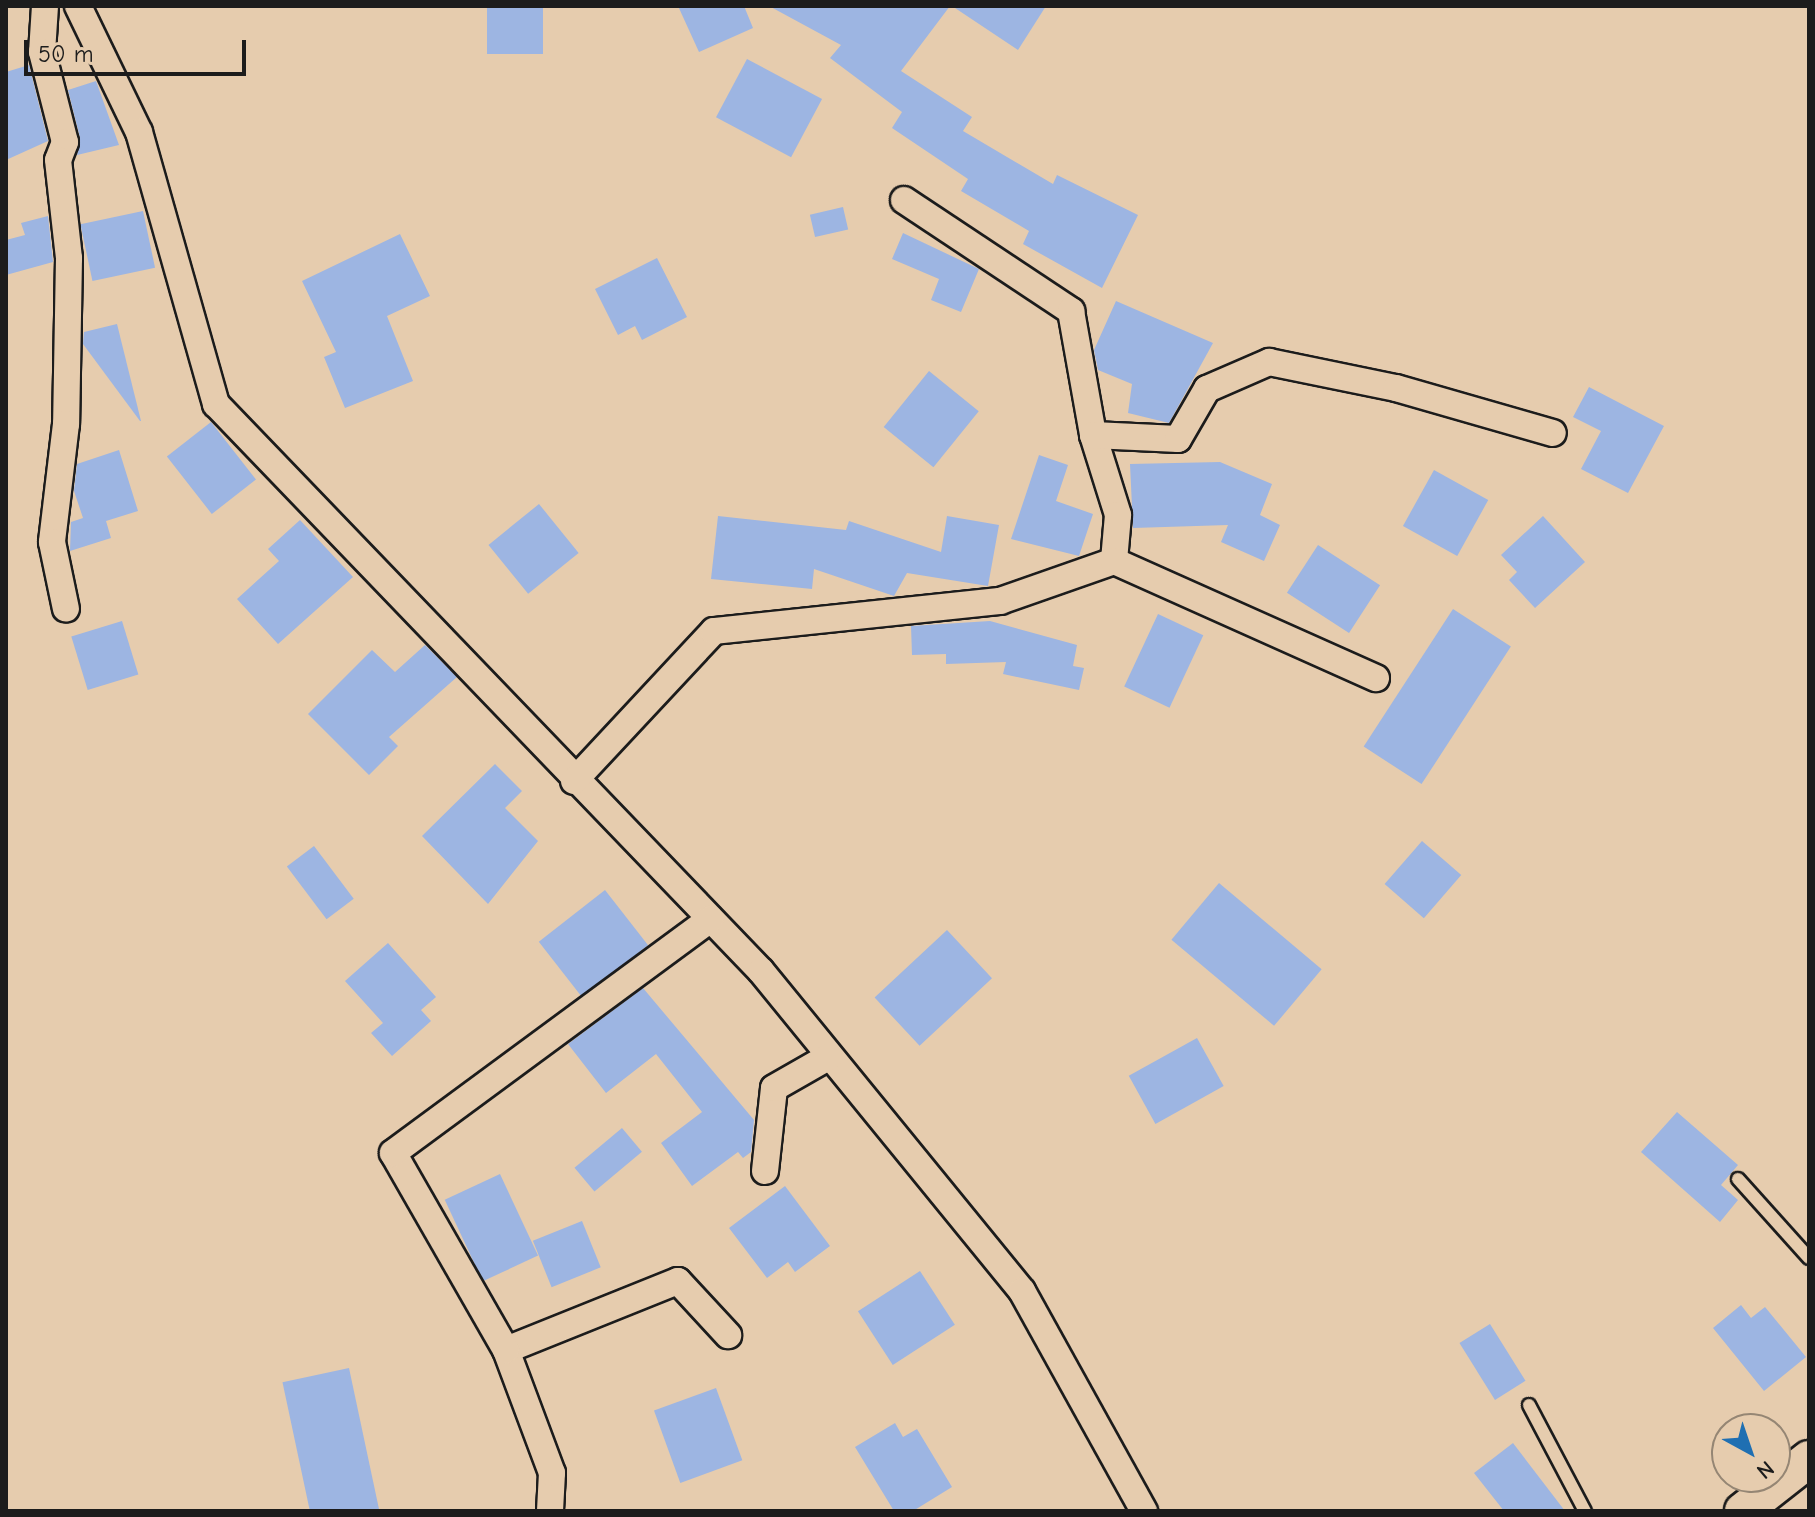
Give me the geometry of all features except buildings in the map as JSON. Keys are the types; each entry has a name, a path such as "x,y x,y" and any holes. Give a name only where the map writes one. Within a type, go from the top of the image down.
{"street":[{"path":"45,6 42,52 65,142 58,160 69,258 66,424 52,542 66,609"},
{"path":"78,6 139,132 216,404 574,781 710,919 830,1056 1022,1291 1144,1511"},
{"path":"904,200 1071,311 1093,435 1118,515 1114,561"},
{"path":"1093,435 1178,439 1207,389 1269,362 1396,388 1553,433"},
{"path":"574,781 714,631 1000,601 1114,561 1376,678"},
{"path":"550,1511 552,1473 506,1350 393,1153 710,919"},
{"path":"765,1171 774,1088 830,1056"},
{"path":"506,1350 678,1281 728,1335"},
{"path":"1743,1511 1809,1459"}],"lane":[{"path":"1738,1179 1809,1258"},
{"path":"1529,1405 1585,1511"}]}
